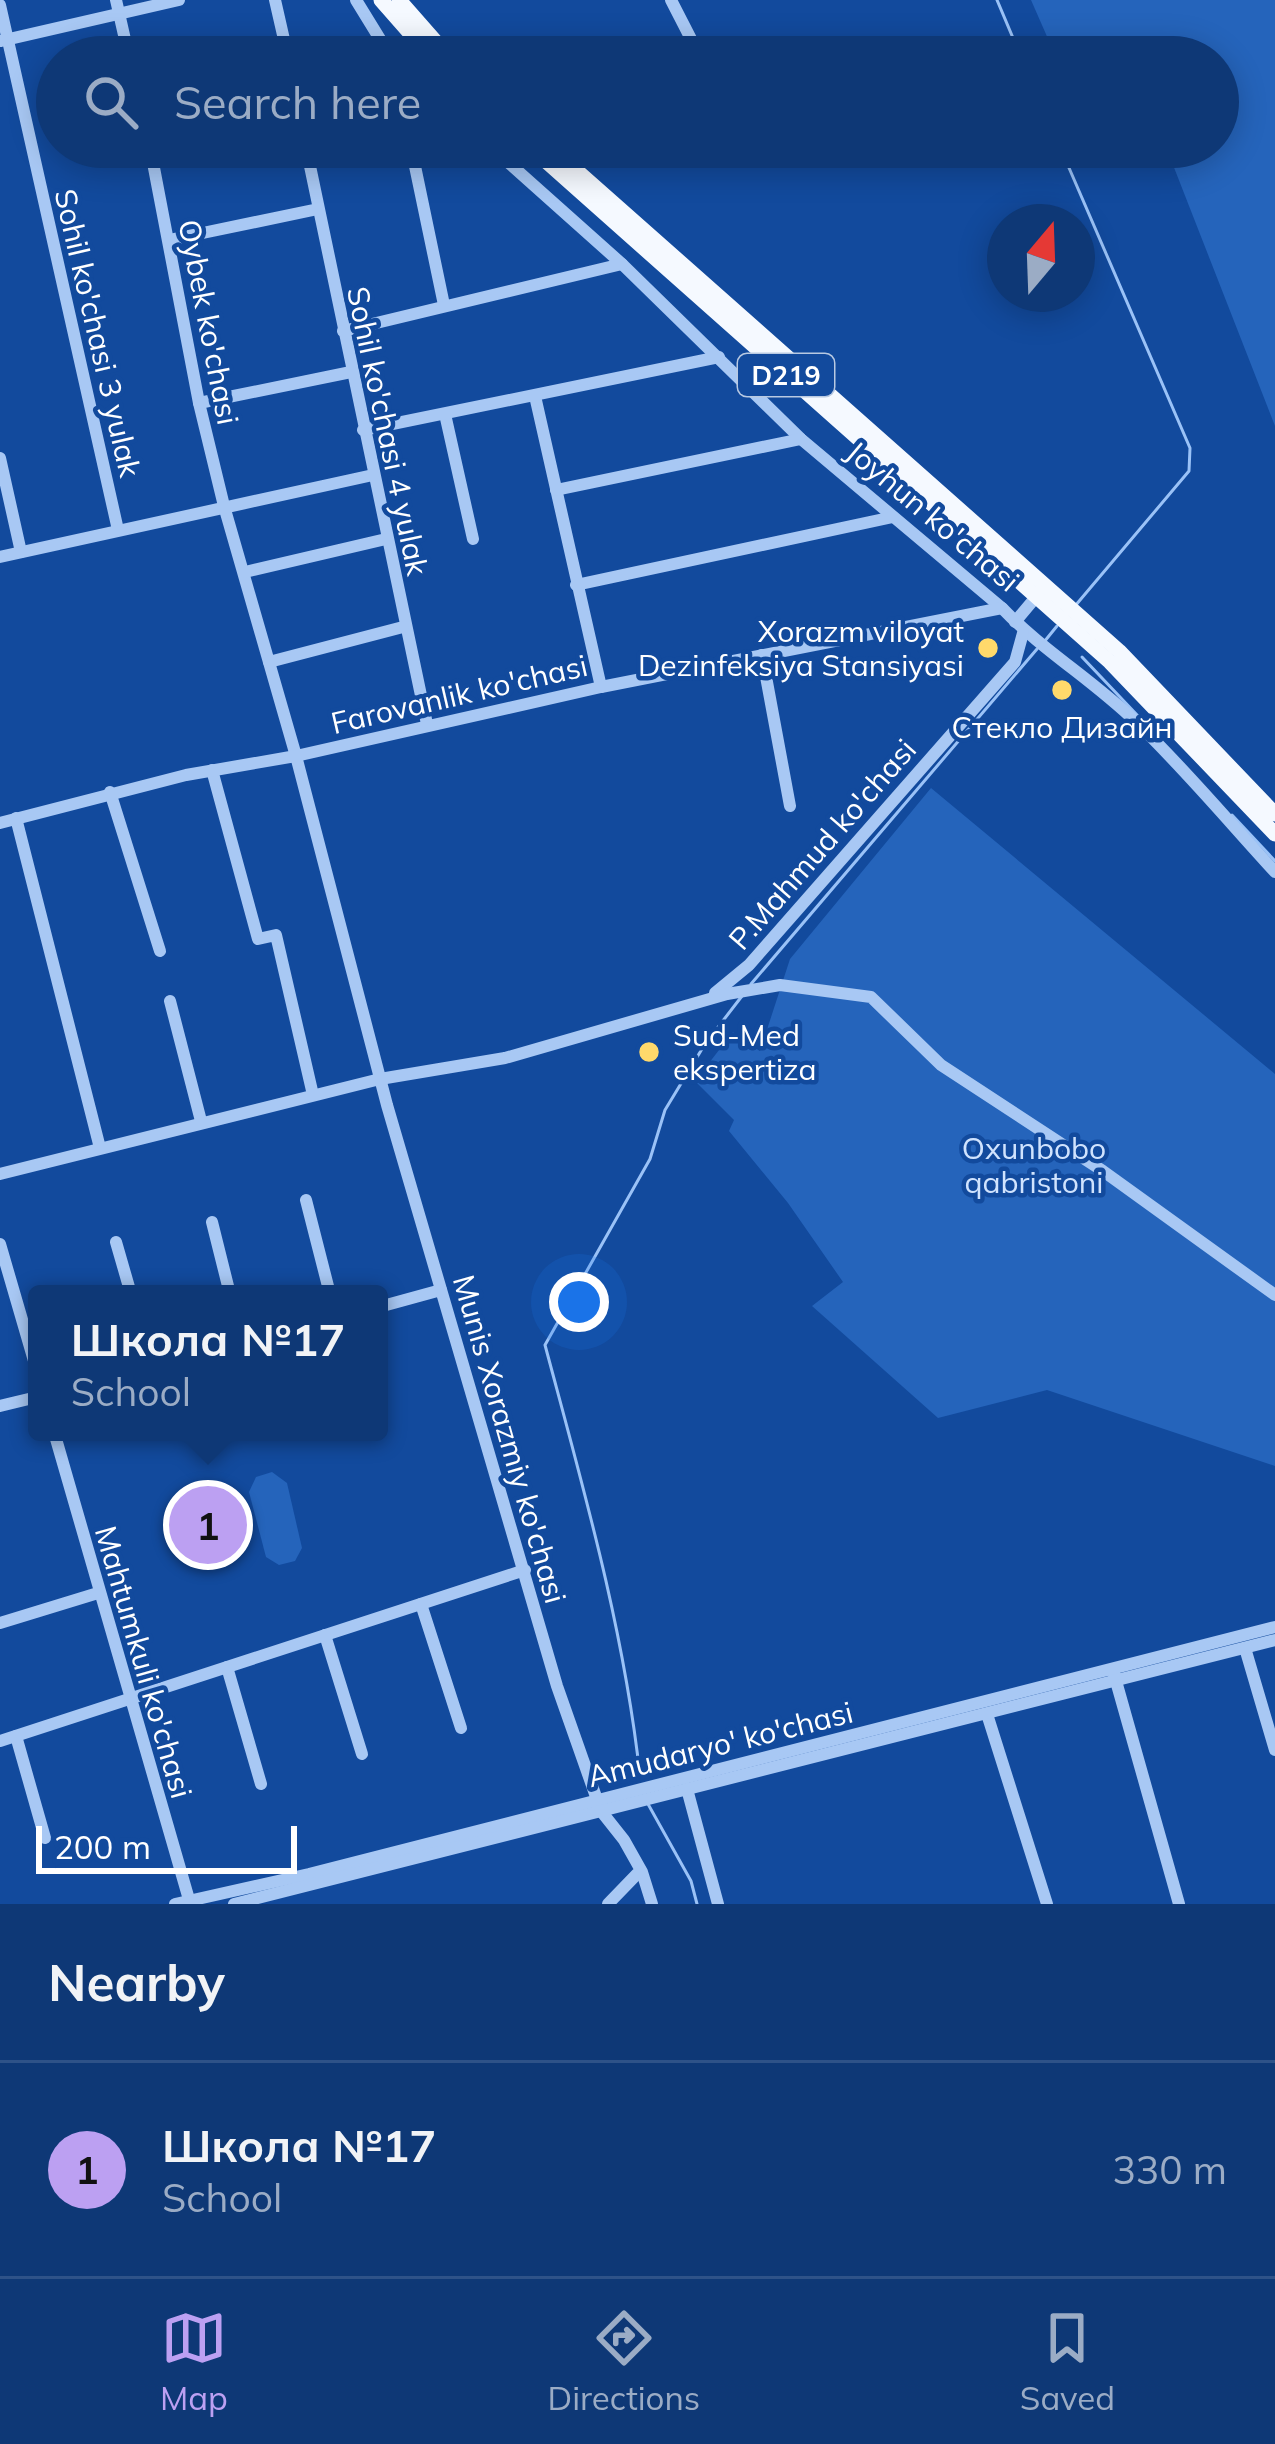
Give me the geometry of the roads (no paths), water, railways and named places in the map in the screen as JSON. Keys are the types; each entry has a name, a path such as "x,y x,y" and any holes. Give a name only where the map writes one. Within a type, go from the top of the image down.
{"main road":[{"path":"381,0 413,36"},
{"path":"399,0 430,36"},
{"name":"Joyhun ko'chasi","path":"554,168 1044,595"},
{"name":"Joyhun ko'chasi","path":"573,168 1044,595"},
{"name":"D219","path":"1044,595 1115,657 1275,814"},
{"name":"D219","path":"1115,657 1275,834"}],"street":[{"path":"4,40 118,7 179,0"},
{"path":"275,0 283,36"},
{"path":"356,0 379,36"},
{"path":"670,0 689,36"},
{"name":"Sohil ko'chasi 3 yulak","path":"0,5 4,40 118,530"},
{"name":"Oybek ko'chasi","path":"154,168 199,404 296,756"},
{"name":"Sohil ko'chasi 4 yulak","path":"310,168 427,724"},
{"path":"415,168 444,305"},
{"name":"Joyhun ko'chasi","path":"515,168 719,356 801,440 1002,608 1023,632 1135,721 1275,872"},
{"path":"169,240 318,209"},
{"path":"343,331 622,264"},
{"path":"363,430 719,356"},
{"path":"199,404 351,372"},
{"path":"536,396 601,687"},
{"path":"445,415 473,539"},
{"path":"556,490 801,440"},
{"path":"0,458 21,552"},
{"path":"0,557 373,476"},
{"path":"576,586 893,517"},
{"path":"245,572 386,539"},
{"name":"P.Mahmud ko'chasi","path":"539,1049 720,992 749,965 1015,662 1023,632 1044,595"},
{"name":"Farovanlik ko'chasi","path":"0,823 212,770 1002,608"},
{"path":"269,662 404,627"},
{"path":"762,656 790,806"},
{"name":"Munis Xorazmiy ko'chasi","path":"296,756 380,1079 557,1686 599,1806 642,1872 652,1904"},
{"path":"212,770 258,939 276,935 313,1095"},
{"path":"110,792 160,951"},
{"path":"16,818 100,1148"},
{"name":"P.Mahmud ko'chasi","path":"0,1174 380,1079 539,1049 727,994 780,985 871,997 941,1065 1103,1171 1275,1294"},
{"path":"170,1001 201,1121"},
{"path":"306,1201 327,1285"},
{"path":"212,1222 228,1285"},
{"path":"116,1242 128,1285"},
{"path":"0,1244 28,1340"},
{"path":"388,1305 441,1290"},
{"name":"Mahtumkuli ko'chasi","path":"56,1441 190,1902"},
{"path":"0,1741 525,1570"},
{"path":"0,1623 98,1593"},
{"path":"421,1604 461,1728"},
{"name":"Amudaryo' ko'chasi","path":"175,1904 668,1794 987,1714 1275,1627"},
{"path":"325,1635 362,1754"},
{"path":"1179,1904 1114,1675 1275,1640"},
{"path":"1245,1648 1275,1750"},
{"path":"227,1666 261,1784"},
{"name":"Amudaryo' ko'chasi","path":"234,1904 1114,1675"},
{"path":"987,1714 1048,1904"},
{"path":"16,1736 45,1838"},
{"path":"687,1789 718,1904"},
{"path":"608,1904 637,1874"}],"waterway":[{"path":"997,0 1012,36"},
{"path":"1069,168 1190,448 1189,471 1075,606"},
{"path":"1044,642 1057,626"},
{"path":"751,984 1037,649"},
{"path":"1082,657 1138,716"},
{"path":"1232,815 1275,861"},
{"path":"640,1776 613,1612 545,1345 650,1159 665,1110 705,1044 742,996"},
{"path":"648,1804 691,1881 697,1904"}],"place":[{"name":"Xorazm viloyat Dezinfeksiya Stansiyasi","path":"988,648"},
{"name":"Стекло Дизайн","path":"1062,690"},
{"name":"Sud-Med ekspertiza","path":"649,1052"},
{"name":"Школа №17","path":"208,1525"}],"park label":[{"name":"Oxunbobo qabristoni","path":"1034,1165"}]}
